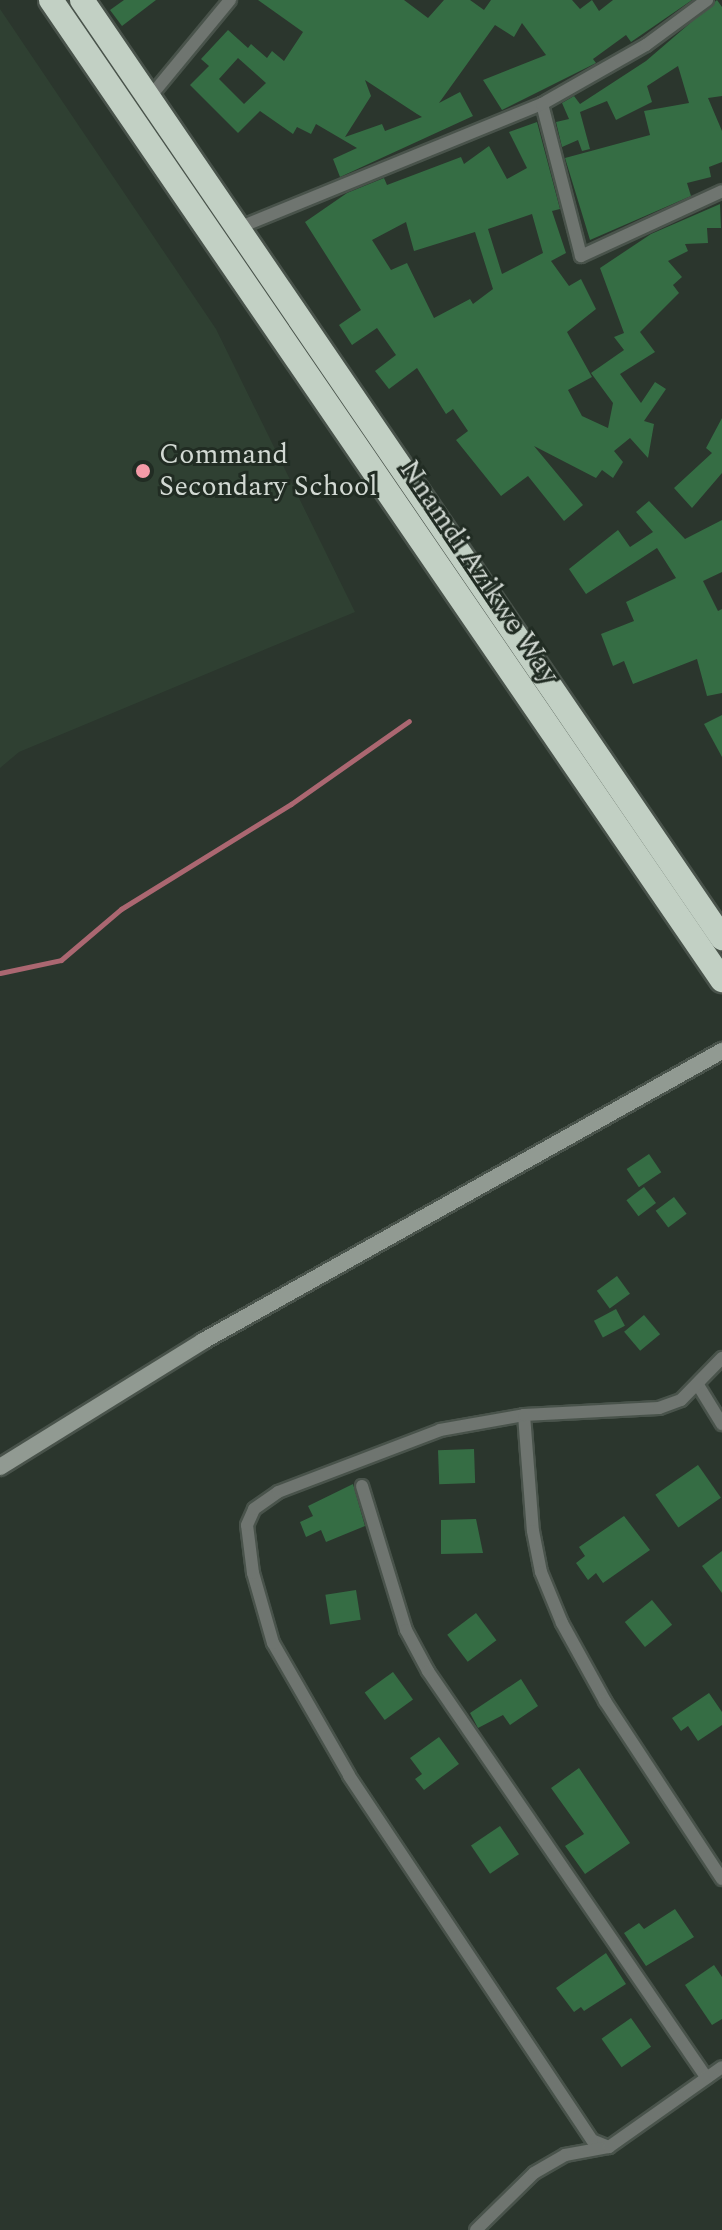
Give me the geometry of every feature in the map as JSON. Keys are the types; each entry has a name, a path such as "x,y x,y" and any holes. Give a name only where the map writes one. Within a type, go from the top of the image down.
{"highway":[{"name":"Nnamdi Azikwe Way","path":"51,0 722,980"},
{"name":"Nnamdi Azikwe Way","path":"82,0 722,938"}],"street":[{"path":"149,98 230,0"},
{"path":"238,228 542,104 646,45 707,0"},
{"path":"542,104 581,256 722,191"},
{"path":"0,1467 203,1341 722,1051"},
{"path":"609,2147 592,2140 349,1775 273,1643 253,1573 247,1525 254,1509 278,1492 440,1430 524,1415 659,1408 681,1400 722,1358"},
{"path":"698,1385 722,1424"},
{"path":"524,1415 533,1531 541,1572 562,1623 605,1701 722,1879"},
{"path":"362,1486 406,1630 428,1671 707,2078"},
{"path":"476,2230 534,2173 565,2155 609,2147 722,2067"}],"shaded area":[{"name":"Command Secondary School","path":"0,9 216,329 355,612 19,752 0,768"}],"building":[{"path":"124,0 156,0 122,26 110,10"},
{"path":"258,0 404,0 428,18 444,0 470,0 484,10 491,0 572,0 580,9 592,0 599,11 613,0 692,0 631,42 626,35 593,59 596,63 502,110 483,80 546,55 522,23 514,37 495,25 439,103 460,92 473,116 340,177 333,159 357,148 316,124 311,134 297,127 293,134 260,111 238,133 190,85 209,66 201,59 228,30 248,48 251,44 267,58 272,51 284,61 303,32","holes":["238,58 266,83 244,104 219,79","365,80 417,114 422,117 385,131 382,124 345,137 371,96"]},
{"path":"717,0 722,7 722,96 708,98 722,131 722,162 709,167 711,177 687,183 691,196 590,240 565,158 650,135 644,111 689,103 678,66 647,86 652,102 616,120 607,101 580,112 590,149 582,151 578,140 562,147 556,122 569,119 562,103 574,96 580,104 646,61"},
{"path":"537,122 560,209 552,211 566,253 551,261 569,286 581,279 596,309 567,332 592,377 568,390 582,416 608,428 613,403 591,373 624,350 614,337 624,333 600,268 651,234 720,204 721,228 707,228 708,243 685,244 688,251 668,261 682,277 673,285 679,293 640,332 655,352 620,374 641,403 655,382 666,389 644,421 654,424 648,458 630,438 614,451 623,462 613,478 602,470 596,478 534,446 583,505 564,521 528,476 501,496 456,440 468,431 453,409 446,414 417,368 389,389 375,371 396,355 377,328 352,345 339,325 361,310 305,222 347,193 384,178 387,185 461,157 464,164 489,146 507,179 527,168 509,132","holes":["532,214 543,253 502,274 488,229","406,222 414,251 475,232 493,289 473,304 470,299 434,318 407,263 391,270 372,240"]},
{"path":"722,418 722,473 692,508 674,488 712,453 706,448"},
{"path":"649,501 685,539 722,520 722,572 703,581 718,611 722,609 722,693 707,696 697,659 633,684 624,661 613,666 601,634 634,621 626,602 676,578 657,548 586,594 569,569 618,530 630,547 653,532 636,512"},
{"path":"722,715 722,757 704,724"},
{"path":"649,1154 661,1172 639,1187 627,1169"},
{"path":"644,1187 656,1203 638,1216 626,1200"},
{"path":"674,1197 687,1214 668,1228 656,1211"},
{"path":"617,1276 630,1294 610,1308 597,1291"},
{"path":"616,1309 625,1326 603,1338 594,1321"},
{"path":"644,1315 660,1334 640,1351 624,1332"},
{"path":"474,1449 475,1483 439,1484 438,1450"},
{"path":"698,1465 721,1498 678,1528 655,1495"},
{"path":"353,1484 365,1526 326,1542 321,1530 306,1537 300,1522 313,1516 308,1506"},
{"path":"624,1516 650,1550 603,1583 596,1573 588,1580 576,1563 585,1556 579,1547"},
{"path":"476,1519 483,1553 441,1554 441,1520"},
{"path":"722,1551 722,1593 702,1566"},
{"path":"356,1590 361,1620 330,1624 325,1595"},
{"path":"652,1600 672,1625 645,1647 625,1622"},
{"path":"476,1613 496,1640 468,1662 447,1635"},
{"path":"393,1672 413,1700 385,1720 365,1693"},
{"path":"521,1679 538,1706 510,1725 503,1715 478,1728 470,1713"},
{"path":"709,1693 722,1712 722,1725 698,1741 688,1726 681,1731 672,1718"},
{"path":"439,1737 459,1764 424,1790 415,1779 422,1774 410,1758"},
{"path":"579,1768 630,1843 585,1874 565,1846 584,1834 551,1788"},
{"path":"500,1826 519,1854 490,1874 471,1846"},
{"path":"675,1909 694,1937 646,1966 624,1933 639,1923 644,1929"},
{"path":"606,1953 626,1984 584,2011 581,2007 574,2012 556,1988"},
{"path":"714,1965 722,1977 722,2019 712,2025 685,1985"},
{"path":"631,2018 651,2047 622,2067 602,2039"}],"waterway":[{"path":"0,973 61,960 121,909 291,804 409,721"}],"place":[{"name":"Command Secondary School","path":"143,471"}]}
